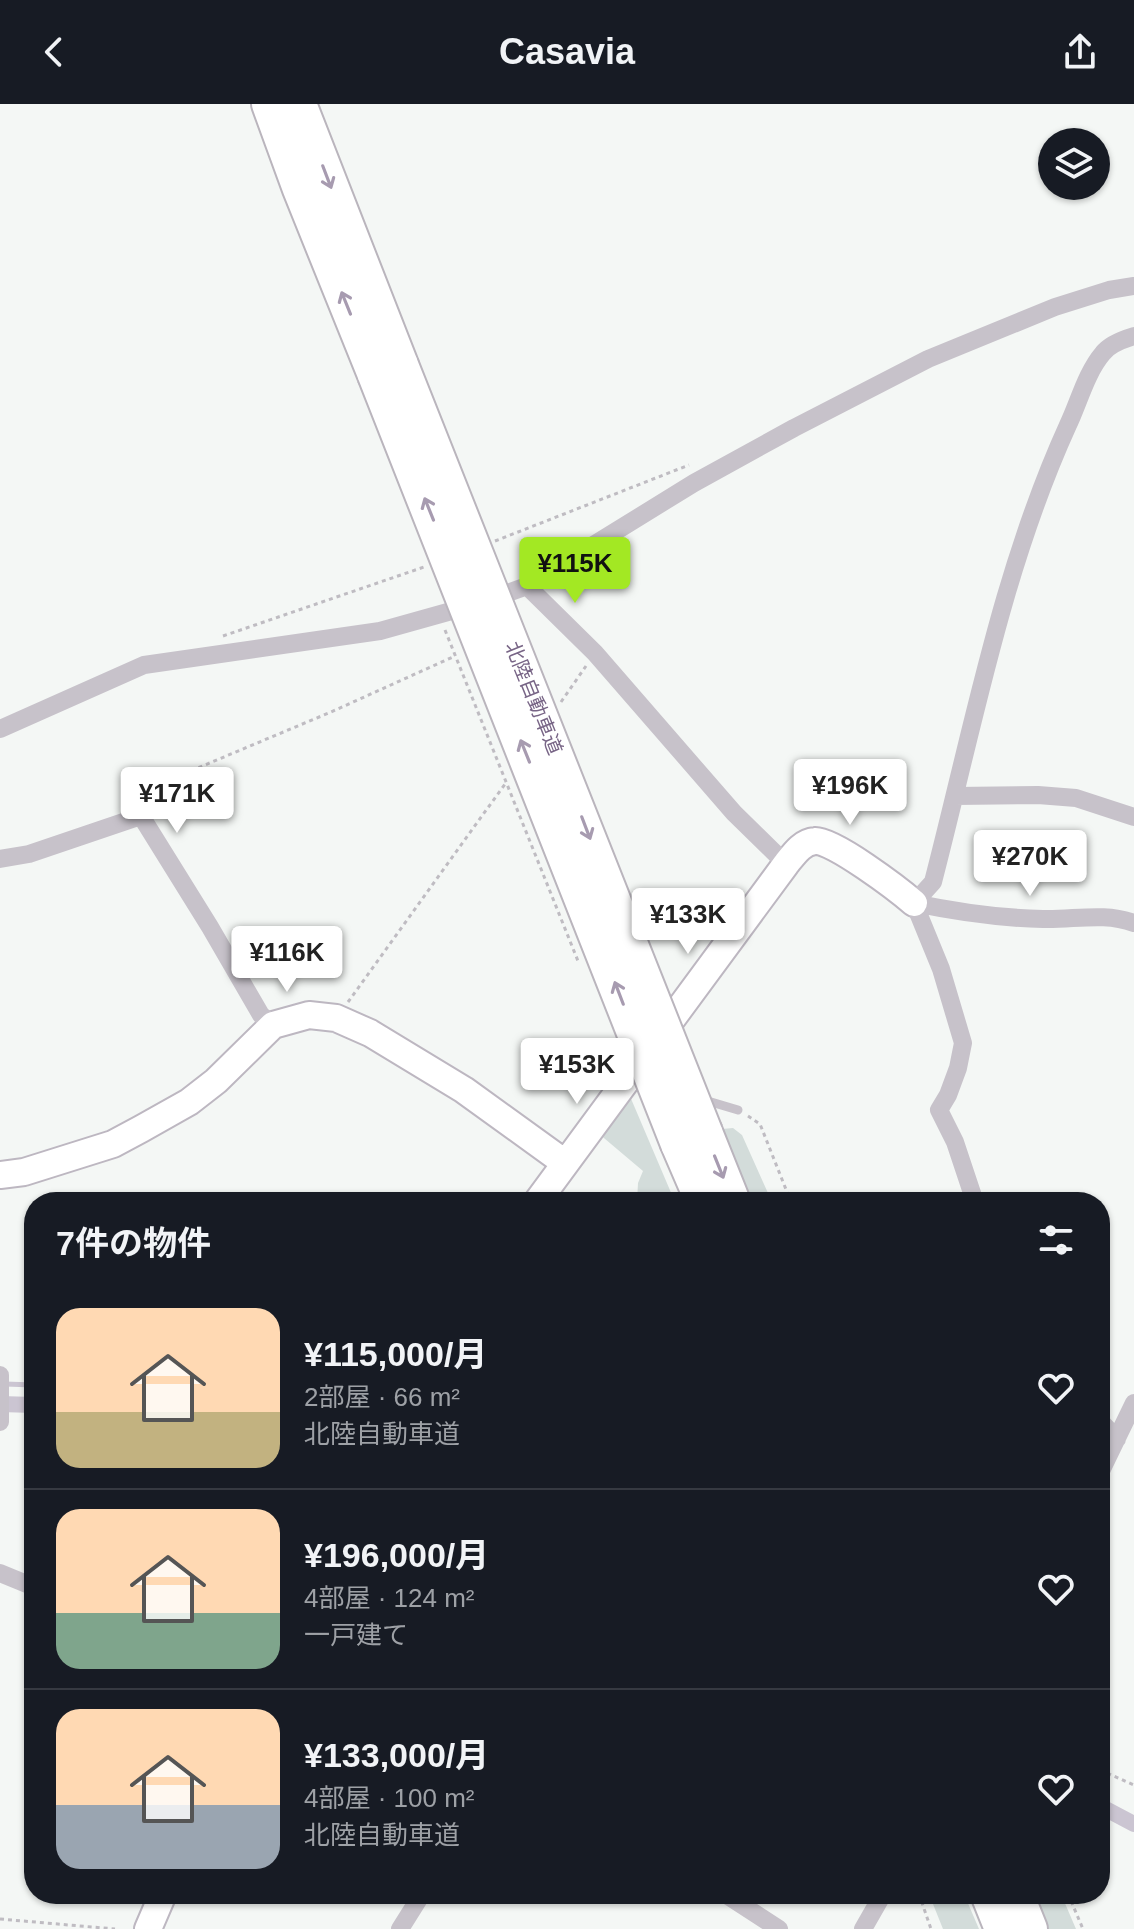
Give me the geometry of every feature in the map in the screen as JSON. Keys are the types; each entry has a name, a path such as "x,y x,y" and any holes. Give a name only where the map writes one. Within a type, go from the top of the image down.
{"highway":[{"name":"北陸自動車道","path":"269,104 300,189 499,684 692,1138 727,1192"},
{"name":"北陸自動車道","path":"299,104 692,1138 701,1192"},
{"path":"992,1904 1002,1929"},
{"path":"1020,1904 1030,1929"}],"street":[{"path":"0,729 144,665 352,637 439,615 527,586 694,483 928,359 1055,307 1109,290 1134,286"},
{"path":"914,903 933,882 996,626 1017,555 1058,447 1094,366 1105,351 1134,336"},
{"path":"527,586 595,653 734,813 786,864"},
{"path":"955,796 1076,798 1134,817"},
{"path":"0,859 29,854 141,816 261,1015 273,1025"},
{"path":"544,1192 794,853 811,841 829,843 914,903 1003,918 1117,917 1134,923"},
{"path":"914,903 941,969 963,1043 958,1068 939,1110 955,1142 972,1192"},
{"path":"0,1175 24,1172 100,1148 141,1129 189,1102 216,1081 273,1025 309,1015 336,1018 370,1033 464,1090 565,1163"},
{"path":"0,1376 0,1419"},
{"path":"1110,1453 1134,1403"},
{"path":"1110,1432 1117,1439"},
{"path":"0,1573 24,1583"},
{"path":"148,1929 159,1904"},
{"path":"400,1929 416,1904"},
{"path":"740,1904 779,1929"},
{"path":"863,1929 877,1904"}],"lane":[{"path":"629,1078 670,1090"},
{"path":"684,1094 738,1110"}],"path":[{"path":"439,615 580,968"},
{"path":"559,705 595,653"},
{"path":"141,816 131,796 455,656"},
{"path":"336,1018 514,771"},
{"path":"738,1110 760,1124 787,1192"},
{"path":"1110,1774 1134,1785"},
{"path":"922,1904 931,1929"},
{"path":"1072,1904 1083,1929"},
{"path":"0,1919 115,1929"}],"shaded area":[{"path":"629,1094 671,1192 638,1192 643,1171 598,1133"},
{"path":"733,1128 742,1135 768,1192 743,1192 722,1129"},
{"path":"933,1904 968,1904 979,1929 943,1929"},
{"path":"1038,1904 1065,1904 1076,1929 1049,1929"}],"waterway":[{"path":"5,1384 24,1385"},
{"path":"0,1404 24,1405"},
{"path":"1110,1811 1134,1824"}]}
